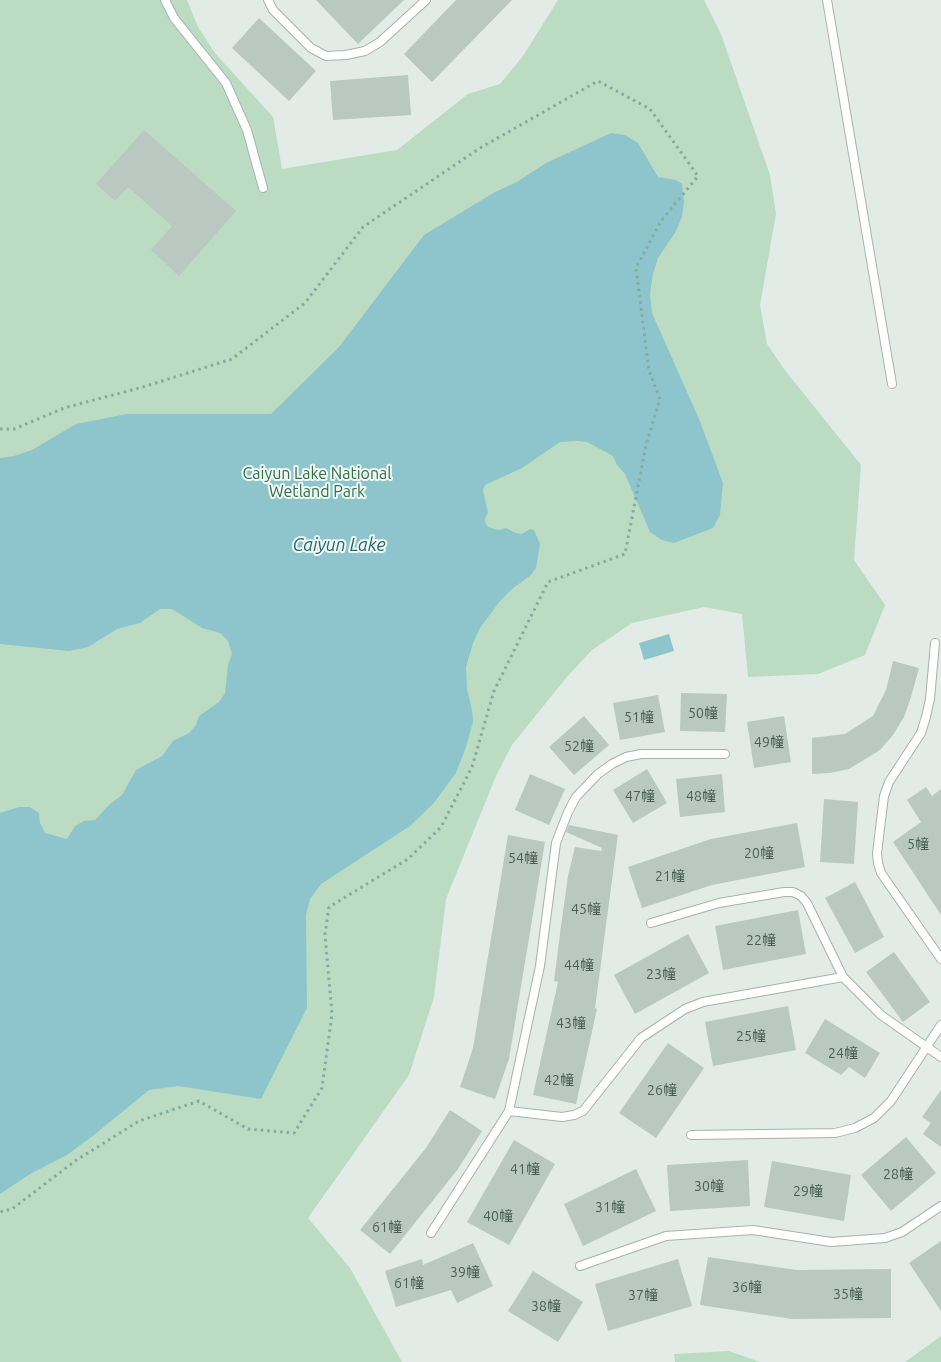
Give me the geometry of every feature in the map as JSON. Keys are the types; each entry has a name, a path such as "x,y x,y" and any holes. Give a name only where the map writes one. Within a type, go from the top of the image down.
{"lane":[{"path":"165,0 174,18 226,83 247,130 263,188"},
{"path":"268,0 273,10 311,48 326,56 346,55 364,51 380,42 426,0"},
{"path":"827,0 892,384"},
{"path":"935,643 930,699 926,717 920,733 889,782 884,796 877,853 881,873 941,959"},
{"path":"431,1233 509,1111 540,966 555,851 568,812 576,797 598,774 626,757 641,754 725,754"},
{"path":"651,923 719,903 793,892 801,896 807,903 843,977 881,1015 941,1057"},
{"path":"509,1111 562,1117 583,1111 629,1050 641,1038 685,1009 703,1002 843,977"},
{"path":"691,1135 836,1133 855,1128 874,1118 891,1101 928,1048 941,1025"},
{"path":"580,1266 666,1236 753,1230 831,1242 885,1238 902,1232 941,1206"}],"path":[{"path":"0,429 14,429 64,408 143,388 232,359 305,303 363,228 480,148 598,81 650,109 698,176 661,221 636,268 649,371 660,400 646,445 625,554 548,582 494,691 472,767 442,827 408,858 329,907 325,934 332,1014 322,1088 294,1133 248,1129 199,1101 139,1121 75,1161 12,1208 0,1212"}],"green space":[{"name":"Caiyun Lake National Wetland Park","path":"0,0 187,0 198,27 215,53 273,117 282,169 397,150 468,94 500,84 523,56 558,0 704,0 721,34 770,175 776,214 760,305 767,344 784,369 861,465 854,560 885,605 865,655 818,674 748,677 742,614 704,607 632,623 592,650 566,678 512,745 496,776 446,899 434,997 409,1075 308,1218 350,1268 402,1362 0,1362"},
{"path":"941,1336 941,1362 905,1362"},
{"path":"729,1351 760,1362 675,1362 674,1354"}],"water":[{"name":"Caiyun Lake","path":"611,133 625,135 638,143 658,177 676,180 682,184 684,202 682,217 675,233 658,258 650,293 652,313 699,419 723,483 720,515 713,528 674,543 662,540 650,532 625,474 617,465 613,456 587,442 560,442 522,468 485,485 483,490 488,513 485,522 488,527 500,530 506,528 522,534 530,529 534,530 540,544 536,568 531,575 500,601 480,628 473,643 466,667 467,689 473,722 456,773 433,804 410,826 321,884 310,899 306,915 307,1008 261,1099 178,1086 149,1090 67,1155 30,1174 0,1194 0,813 19,807 30,807 39,813 40,823 45,833 67,839 75,826 84,821 95,820 110,804 122,795 136,770 162,756 173,741 189,733 196,725 199,716 219,702 225,693 228,665 232,654 228,641 220,633 202,628 172,609 160,609 140,623 117,629 88,647 69,651 0,644 0,458 32,450 76,424 127,414 271,414 339,347 424,235 495,192 517,182 546,163"},
{"path":"669,634 674,651 644,660 639,643"}],"building":[{"path":"316,0 404,0 358,44"},
{"path":"456,0 512,0 432,82 404,54"},
{"path":"259,18 316,71 289,101 232,48"},
{"path":"408,75 411,115 333,120 330,81"},
{"path":"144,130 236,211 179,276 151,250 172,226 128,187 115,201 96,184"},
{"path":"893,661 919,668 904,717 893,735 880,750 849,769 812,774 812,738 845,734 873,716 886,690"},
{"path":"681,693 727,694 725,732 680,731"},
{"path":"658,695 665,732 620,740 613,703"},
{"path":"584,716 609,745 574,775 549,747"},
{"path":"784,716 791,762 754,768 747,722"},
{"path":"647,769 667,803 633,823 613,790"},
{"path":"530,774 565,789 549,825 515,810"},
{"path":"722,774 725,812 680,817 676,779"},
{"path":"926,787 932,796 941,789 941,915 893,842 921,822 907,800"},
{"path":"824,799 858,802 854,864 820,862"},
{"path":"797,823 805,867 712,885 642,908 628,867 711,839"},
{"path":"569,825 618,835 595,1008 597,1009 576,1104 533,1095 558,982 554,981 568,876 575,847 601,851 602,848 566,832"},
{"path":"508,835 545,842 509,1059 495,1099 460,1087 473,1048"},
{"path":"855,882 884,937 855,953 825,898"},
{"path":"798,910 806,954 723,970 715,926"},
{"path":"688,934 709,973 635,1014 614,975"},
{"path":"894,952 930,1002 903,1022 866,972"},
{"path":"788,1006 796,1050 713,1066 705,1022"},
{"path":"825,1019 880,1053 865,1078 849,1067 841,1075 805,1053"},
{"path":"668,1043 704,1068 656,1138 619,1113"},
{"path":"941,1090 941,1147 923,1134 931,1123 922,1117"},
{"path":"450,1110 482,1131 458,1169 390,1254 360,1230 426,1148"},
{"path":"906,1137 936,1173 891,1211 861,1175"},
{"path":"514,1140 555,1164 509,1245 467,1222"},
{"path":"748,1160 750,1206 670,1211 667,1165"},
{"path":"772,1161 851,1175 844,1221 764,1207"},
{"path":"636,1169 656,1211 583,1246 564,1204"},
{"path":"941,1241 941,1311 909,1263"},
{"path":"473,1243 493,1286 457,1303 451,1290 396,1307 385,1271 422,1259 423,1265"},
{"path":"708,1257 796,1270 891,1269 891,1318 792,1319 700,1305"},
{"path":"678,1259 692,1306 608,1331 595,1284"},
{"path":"533,1271 583,1302 558,1342 508,1311"}]}
